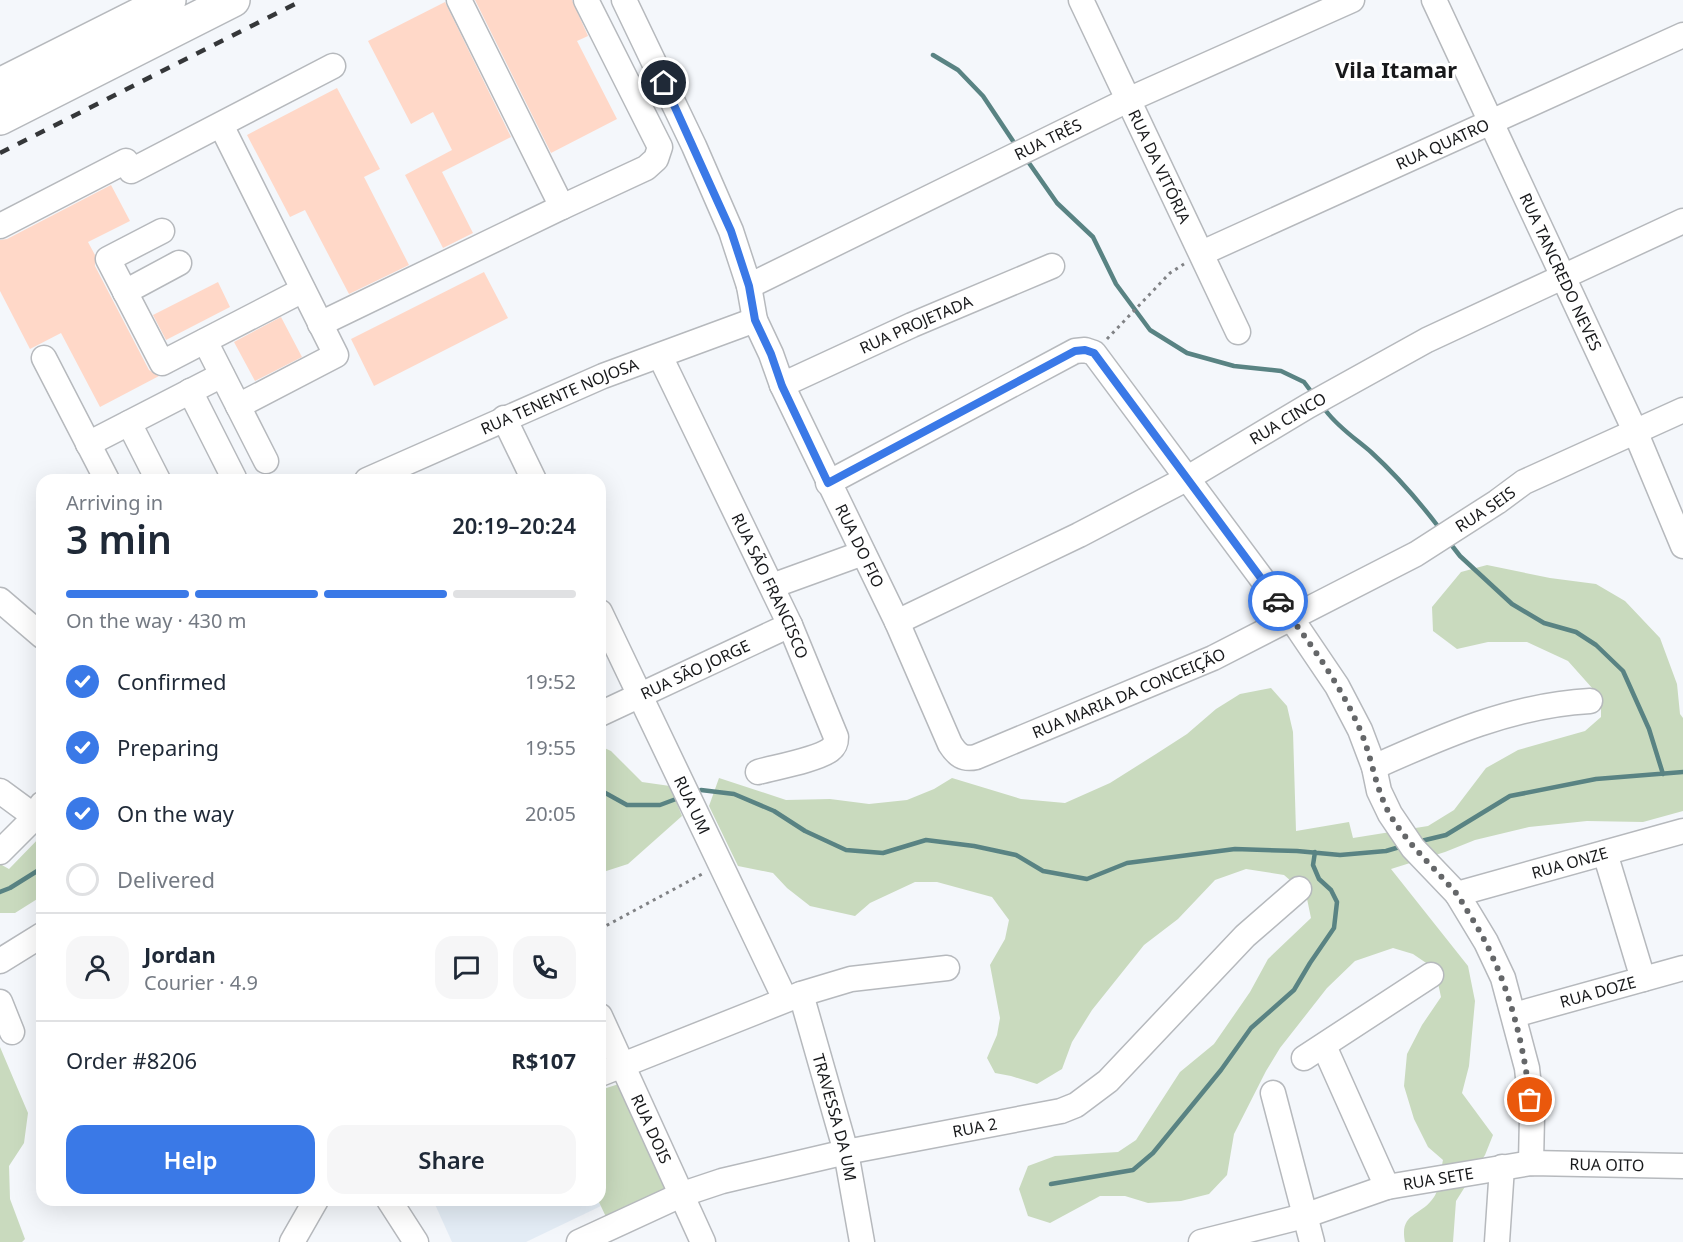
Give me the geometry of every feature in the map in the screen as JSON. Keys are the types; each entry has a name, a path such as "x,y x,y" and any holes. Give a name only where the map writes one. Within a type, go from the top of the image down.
{"highway":[{"path":"0,85 168,0"},
{"path":"0,118 233,0"}],"street":[{"path":"459,0 562,207"},
{"path":"320,324 646,168 656,159 660,147 586,0"},
{"name":"RUA DO FIO","path":"624,0 727,220 749,286 755,320 771,354 782,386 897,622 950,744 961,757"},
{"name":"RUA DA VITÓRIA","path":"1081,0 1130,99 1238,332"},
{"name":"RUA TRÊS","path":"749,286 1130,99 1352,0"},
{"name":"RUA TANCREDO NEVES","path":"1434,0 1635,431 1683,546"},
{"name":"RUA QUATRO","path":"1202,253 1683,35"},
{"path":"0,226 221,125 333,66"},
{"path":"221,125 336,355 238,406"},
{"name":"RUA CINCO","path":"897,622 1079,535 1186,479 1308,406 1427,340 1683,221"},
{"path":"162,231 108,259 162,363 303,290"},
{"path":"125,292 179,263"},
{"name":"RUA PROJETADA","path":"782,386 912,325 1052,266"},
{"name":"RUA TENENTE NOJOSA","path":"380,474 603,376 755,320"},
{"path":"205,341 266,461"},
{"path":"828,483 1075,351 1085,350 1094,353 1291,618 1337,686 1360,730 1374,767 1383,802 1410,844 1457,894 1486,942 1503,978 1527,1068 1532,1116 1531,1162"},
{"name":"RUA SÃO FRANCISCO","path":"660,356 772,586 834,729 836,742 830,751 758,772"},
{"path":"44,358 104,474"},
{"path":"88,444 222,375"},
{"path":"189,391 232,474"},
{"name":"RUA SEIS","path":"1291,618 1416,554 1524,482 1683,410"},
{"path":"504,418 531,474"},
{"path":"129,423 155,474"},
{"path":"772,586 863,552"},
{"path":"0,600 36,628"},
{"name":"RUA MARIA DA CONCEIÇÃO","path":"961,757 969,759 976,757 1213,658 1291,618"},
{"name":"RUA UM","path":"606,624 722,864 793,997"},
{"name":"RUA SÃO JORGE","path":"606,711 790,625"},
{"path":"1374,767 1444,735 1488,720 1530,709 1590,701"},
{"path":"0,791 36,809"},
{"path":"0,852 16,838 36,813"},
{"name":"RUA ONZE","path":"1457,894 1683,831"},
{"path":"1605,853 1643,979"},
{"name":"RUA 2","path":"579,1242 682,1194 722,1180 846,1152 1061,1111 1076,1105 1108,1081 1245,936 1299,889"},
{"path":"0,961 36,939"},
{"path":"606,1072 793,997 850,980 947,968"},
{"name":"RUA DOZE","path":"1514,1015 1683,968"},
{"path":"1387,1187 1314,1052 1431,975"},
{"name":"TRAVESSA DA UM","path":"793,997 846,1152 862,1242"},
{"path":"0,1002 12,1032"},
{"name":"RUA DOIS","path":"606,1028 703,1242"},
{"path":"1273,1094 1312,1242"},
{"name":"RUA OITO","path":"1502,1167 1531,1162 1683,1166"},
{"path":"1497,1242 1502,1167"},
{"name":"RUA SETE","path":"1304,1216 1387,1187 1502,1167"},
{"path":"292,1242 313,1206"},
{"path":"393,1206 416,1242"},
{"path":"1201,1242 1304,1216"}],"path":[{"path":"1094,353 1170,273 1202,253"},
{"path":"606,926 722,864"}],"shaded area":[{"path":"436,1206 601,1206 526,1242 452,1242"}],"green space":[{"path":"1487,565 1550,578 1596,584 1625,601 1660,638 1677,684 1680,714 1683,718 1683,811 1643,822 1587,821 1529,827 1475,840 1391,869 1468,966 1475,1001 1469,1066 1462,1093 1493,1135 1485,1155 1456,1201 1453,1242 1405,1242 1404,1232 1408,1220 1429,1203 1436,1194 1443,1160 1428,1147 1414,1119 1404,1086 1407,1054 1422,1025 1441,997 1435,969 1413,954 1393,948 1355,961 1327,988 1280,1048 1234,1134 1227,1175 1209,1194 1181,1201 1148,1203 1125,1196 1100,1196 1050,1223 1028,1216 1019,1189 1028,1166 1055,1156 1118,1152 1136,1140 1180,1072 1214,1044 1250,992 1268,959 1311,918 1306,894 1284,875 1246,869 1215,880 1178,919 1144,945 1092,1010 1072,1042 1062,1069 1037,1084 995,1073 987,1058 997,1035 1000,1018 990,965 1005,939 1009,920 992,897 937,882 915,882 870,903 855,916 810,906 787,888 773,873 738,866 709,806 719,778 786,800 830,799 869,804 907,800 934,789 952,778 1021,799 1065,803 1110,783 1187,734 1216,709 1240,694 1271,688 1287,706 1293,732 1296,831 1349,822 1353,838 1428,826 1454,810 1486,768 1518,750 1585,731 1601,717 1601,698 1568,661 1527,642 1488,642 1457,649 1433,631 1432,607 1461,572"},
{"path":"606,749 642,782 670,786 682,816 628,864 606,871"},
{"path":"36,841 36,900 15,913 0,913 0,864 9,869"},
{"path":"0,1047 28,1113 24,1143 9,1166 10,1199 25,1239 22,1242 0,1242"},
{"path":"619,1084 668,1190 607,1219 601,1206 606,1206 606,1088"}],"building":[{"path":"475,0 572,0 588,36 577,41 617,119 551,153"},
{"path":"445,2 511,137 442,172 473,233 443,248 405,175 452,150 433,112 411,124 368,41"},
{"path":"337,88 380,169 364,177 409,265 349,294 305,210 290,217 247,135"},
{"path":"111,185 130,221 88,242 95,255 95,266 149,370 159,376 100,407 61,333 30,349 0,291 0,240 7,239"},
{"path":"484,272 508,318 374,386 351,339"},
{"path":"218,282 230,307 166,340 153,315"},
{"path":"281,317 302,357 255,381 234,342"}],"waterway":[{"path":"933,55 958,70 983,96 1013,141"},
{"path":"1029,163 1057,203 1093,237 1116,284 1150,330 1187,353 1234,366 1281,371 1304,382 1310,390"},
{"path":"1326,411 1389,469 1437,525"},
{"path":"1453,547 1512,604 1544,623 1576,632 1596,645 1623,671 1649,729 1663,774"},
{"path":"1417,842 1446,835 1510,796 1596,779 1683,772"},
{"path":"701,790 734,794 774,811 805,831 846,850 883,853 926,840 974,846 1016,855 1043,871 1087,879 1127,863 1235,849 1340,855 1386,851 1403,846"},
{"path":"606,793 627,805 660,805 676,799"},
{"path":"1051,1184 1133,1170 1153,1153 1221,1070 1251,1028 1294,990 1334,928 1337,902 1331,890 1319,879 1313,865 1315,852"},
{"path":"0,892 36,872"}],"railway":[{"path":"0,153 303,0"}],"way so far":[{"path":"1278,601 1349,707 1374,767 1383,802 1390,814 1413,848 1457,894 1486,942 1503,978 1514,1015 1527,1068 1530,1100"}],"district":[{"name":"Vila Itamar","path":"1396,70"}],"route":[{"path":"664,83 731,231 749,286 755,320 771,354 782,386 828,483 1075,351 1085,350 1094,353 1278,601"}]}
